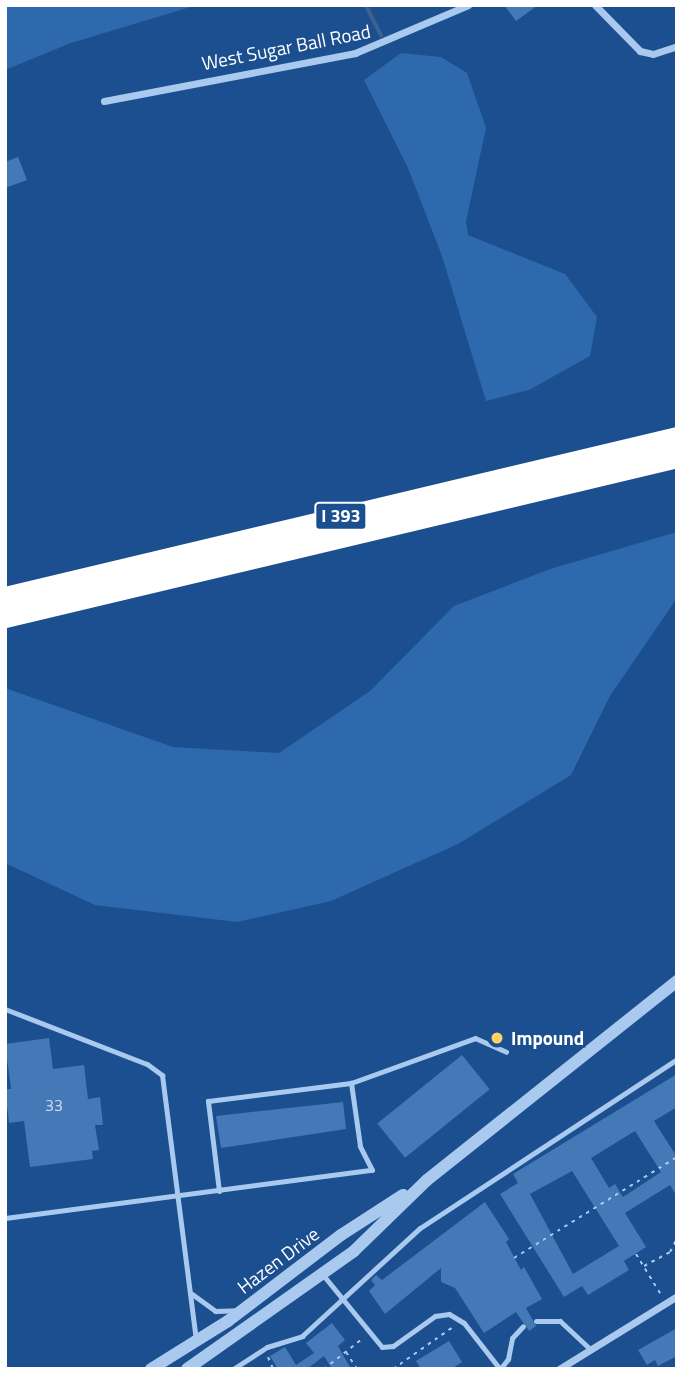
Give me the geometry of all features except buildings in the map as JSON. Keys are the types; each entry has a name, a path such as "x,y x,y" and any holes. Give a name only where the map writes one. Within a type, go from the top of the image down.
{"highway":[{"path":"559,465 677,429"},
{"name":"I 393","path":"5,597 559,465 676,452"},
{"name":"I 393","path":"5,617 676,452"}],"street":[{"name":"West Sugar Ball Road","path":"104,101 355,53 468,5"},
{"path":"595,5 640,51 653,54 677,47"},
{"name":"Hazen Drive","path":"187,1369 323,1275 427,1180 677,981"},
{"name":"Hazen Drive","path":"151,1369 245,1309 341,1235 427,1180"},
{"path":"559,1369 677,1296"}],"lane":[{"path":"5,1009 158,1069 165,1088 196,1342"},
{"path":"219,1191 208,1101 351,1083 475,1038 506,1052"},
{"path":"233,1369 267,1348 302,1336 343,1301 359,1280 420,1228 677,1059"},
{"path":"5,1218 372,1170 360,1146 351,1083"},
{"path":"323,1275 376,1344 388,1348 435,1315 449,1314 464,1323 500,1369 508,1359 512,1338 523,1326"},
{"path":"190,1292 215,1311 245,1309"},
{"path":"536,1321 560,1321 590,1349"}],"path":[{"path":"514,1258 677,1157"},
{"path":"644,1266 670,1252 677,1238"},
{"path":"636,1254 660,1293"},
{"path":"393,1369 438,1334 464,1323"},
{"path":"324,1369 369,1334"},
{"path":"267,1348 273,1369"},
{"path":"346,1351 357,1369"}],"shaded area":[{"path":"5,5 197,5 71,43 5,70"},
{"path":"401,53 441,57 467,73 486,128 466,221 468,235 565,274 597,317 590,356 529,390 486,401 442,256 408,168 364,80"},
{"path":"677,532 677,598 610,696 571,775 458,844 331,901 237,922 95,905 5,863 5,688 173,747 279,753 370,691 454,606 550,569"}],"waterway":[{"path":"366,5 381,35"}],"place":[{"name":"Impound","path":"497,1038"}]}
